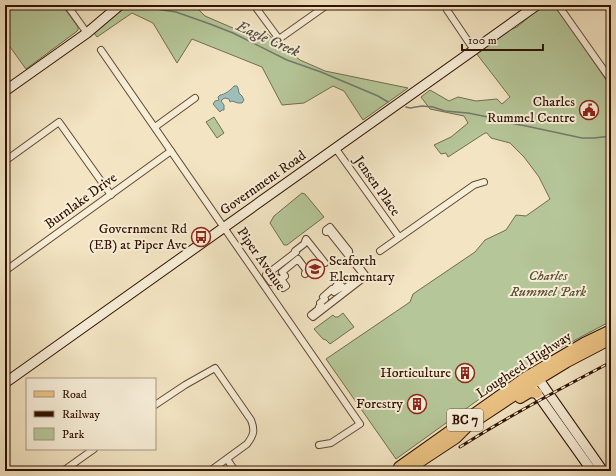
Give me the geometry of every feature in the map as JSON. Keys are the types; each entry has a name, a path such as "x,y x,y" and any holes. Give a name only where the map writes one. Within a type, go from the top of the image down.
{"main road":[{"name":"Lougheed Highway","path":"406,471 456,438 468,426 533,381 584,343 611,330"},
{"name":"Lougheed Highway","path":"398,471 399,467 533,381 611,339"}],"street":[{"path":"67,5 87,33"},
{"path":"5,91 87,33 120,5"},
{"path":"254,5 279,40 327,5"},
{"name":"Government Road","path":"5,384 537,5"},
{"path":"558,5 611,80"},
{"path":"447,10 474,50"},
{"name":"Piper Avenue","path":"101,50 360,424 331,444 319,445"},
{"path":"155,127 195,98"},
{"path":"5,161 59,122 110,194"},
{"name":"Jensen Place","path":"336,149 399,238"},
{"name":"Burnlake Drive","path":"5,271 171,151"},
{"name":"Jensen Place","path":"380,251 474,185 484,182"},
{"path":"330,227 366,276 313,317 311,315 320,308 319,307 322,305 320,303 325,299 323,297 332,290 334,292 339,289 336,286 340,283 344,289 363,274 328,230 326,232 326,230 330,227"},
{"path":"306,239 325,263 318,264 305,274 307,271 298,259 282,272 285,276 281,280 286,286 283,288 277,278 271,282 266,275 296,252 295,251 304,244 306,239"},
{"path":"156,404 180,388 215,368 251,420 253,432 252,438 247,444 210,471"},
{"path":"533,381 602,470"},
{"path":"533,381 592,471"},
{"path":"63,471 93,450"},
{"path":"227,459 235,471"}],"green space":[{"path":"5,5 62,5 78,27 78,30 26,69 5,40"},
{"path":"126,5 194,5 205,16 256,38 266,33 300,60 325,71 408,88 363,120 344,91 333,86 304,103 282,105 262,67 192,39 177,63 153,23 132,13 97,37 92,30"},
{"name":"Charles Rummel Park","path":"543,5 555,5 611,87 611,321 534,362 492,390 396,459 326,359 410,302 413,294 475,252 485,240 506,230 516,215 526,216 550,199 539,177 524,157 510,143 491,138 487,133 448,157 446,153 441,154 434,145 451,137 468,123 464,116 430,109 421,97 430,90 449,101 458,97 476,101 497,99 502,104 510,97 476,53 507,31 517,27"},
{"path":"214,117 224,133 217,138 206,122"},
{"path":"302,193 305,194 324,217 287,245 284,245 270,223 274,216"},
{"path":"343,313 354,327 330,344 314,329 333,315 338,317"}],"water":[{"path":"234,86 237,86 239,93 244,100 242,103 238,103 232,101 230,102 229,99 223,99 221,101 224,105 224,110 220,112 213,104 215,101 219,100 218,97 220,95 227,92"}],"waterway":[{"name":"Eagle Creek","path":"136,5 176,12 210,24 233,33 287,60 321,72 378,96 388,102"},
{"name":"Eagle Creek","path":"406,107 433,107 445,111 468,113 582,138 611,136"}],"railway":[{"path":"460,447 516,414 611,362"}],"place":[{"name":"Charles Rummel Centre","path":"589,110"},
{"name":"Government Rd (EB) at Piper Ave","path":"201,237"},
{"name":"Seaforth Elementary","path":"315,269"},
{"name":"Horticulture","path":"465,373"},
{"name":"Forestry","path":"417,404"}]}
